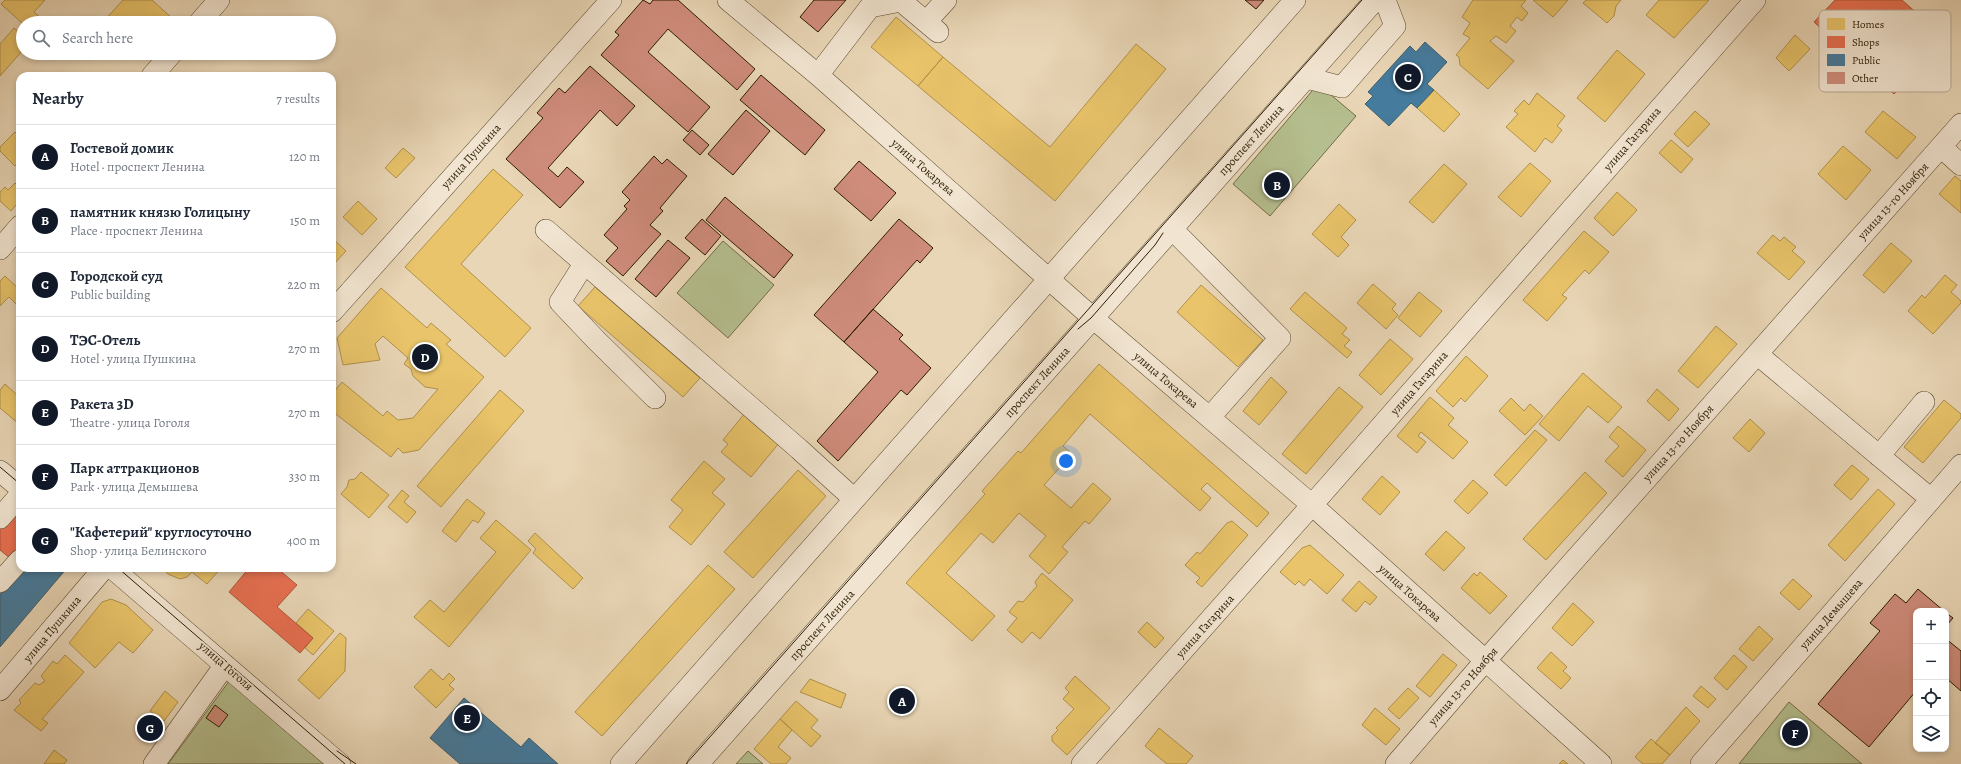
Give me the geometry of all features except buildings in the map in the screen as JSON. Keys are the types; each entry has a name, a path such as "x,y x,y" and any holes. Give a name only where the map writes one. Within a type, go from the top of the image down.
{"street":[{"path":"205,16 219,0"},
{"name":"улица Пушкина","path":"336,308 610,0"},
{"name":"улица Токарева","path":"728,0 818,75 1094,318 1312,505 1601,764"},
{"path":"818,75 873,4 902,1 932,27 946,0"},
{"path":"621,764 1295,0"},
{"name":"проспект Ленина","path":"698,764 1375,0"},
{"path":"1307,78 1342,87 1395,26 1385,0"},
{"name":"улица Гагарина","path":"1082,764 1312,505 1755,0"},
{"path":"155,72 166,60"},
{"name":"улица 13-го Ноября","path":"1396,764 1485,660 1961,124"},
{"path":"1941,147 1961,165"},
{"path":"1172,229 1280,338 1210,417"},
{"path":"546,230 799,449 854,500"},
{"path":"0,249 16,231"},
{"path":"584,264 560,302 655,398"},
{"path":"1757,354 1931,499"},
{"path":"1879,456 1924,402"},
{"name":"улица Демышева","path":"1701,764 1961,465"},
{"path":"0,471 16,485"},
{"path":"0,518 16,500"},
{"path":"0,582 16,564"},
{"name":"улица Пушкина","path":"0,690 101,572"},
{"name":"улица Гоголя","path":"117,572 340,764"},
{"path":"154,764 225,665"}],"green space":[{"path":"1318,84 1356,116 1270,216 1233,184"},
{"path":"723,241 774,285 728,338 677,293"},
{"path":"230,680 327,764 168,764"},
{"path":"1789,702 1862,764 1739,764"},
{"path":"748,751 763,764 736,764"}],"tram line":[{"path":"686,764 1362,0"},
{"path":"1078,329 1091,318 1155,245 1163,233"},
{"path":"0,467 16,481"},
{"path":"123,572 345,764"},
{"path":"337,751 356,764"}],"place":[{"name":"Городской суд","path":"1408,77"},
{"name":"памятник князю Голицыну","path":"1277,185"},
{"name":"ТЭС-Отель","path":"425,357"},
{"name":"Гостевой домик","path":"902,701"},
{"name":"Ракета 3D","path":"467,718"},
{"name":"\"Кафетерий\" круглосуточно","path":"150,728"},
{"name":"Парк аттракционов","path":"1795,733"}]}
